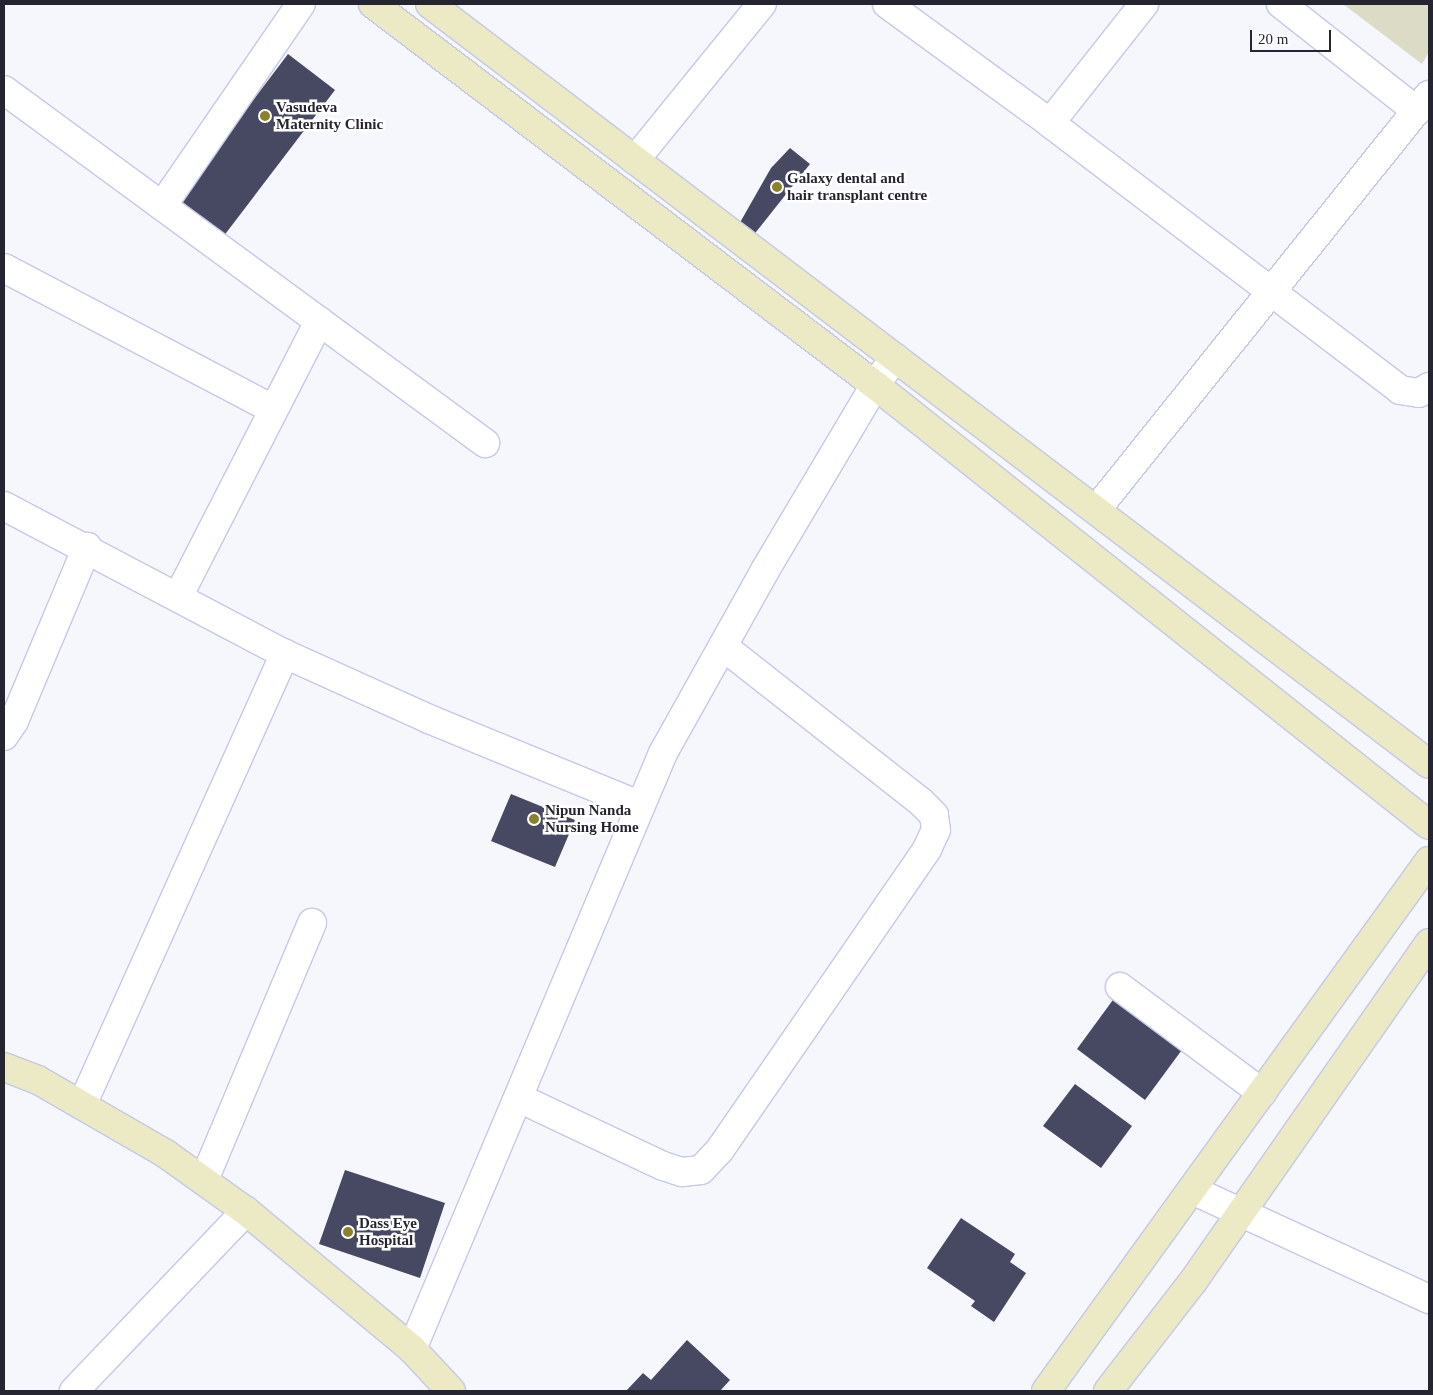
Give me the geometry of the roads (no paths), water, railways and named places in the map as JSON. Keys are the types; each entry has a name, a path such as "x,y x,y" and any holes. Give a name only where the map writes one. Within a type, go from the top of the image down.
{"street":[{"path":"162,206 301,4"},
{"path":"373,4 875,385 1429,825"},
{"path":"430,4 1429,764"},
{"path":"635,160 762,4"},
{"path":"887,4 1050,123 1400,390 1419,394 1429,387"},
{"path":"1050,123 1144,4"},
{"path":"1096,510 1423,103 1281,4"},
{"path":"5,95 162,206 485,443"},
{"path":"4,268 273,409"},
{"path":"178,597 319,321"},
{"path":"412,1349 519,1098 639,805 664,753 723,646 875,385 895,358"},
{"path":"4,506 87,547 285,654 429,719 639,805"},
{"path":"4,736 14,721 87,547"},
{"path":"519,1098 663,1166 682,1172 701,1170 731,1135 927,849 936,830 934,815 921,802 723,646"},
{"path":"82,1105 285,654"},
{"path":"1046,1391 1429,861"},
{"path":"204,1180 312,923"},
{"path":"1108,1391 1194,1280 1429,943"},
{"path":"1120,987 1262,1093"},
{"path":"4,1068 38,1080 166,1154 246,1210 412,1349 451,1391"},
{"path":"1192,1190 1429,1299"},
{"path":"74,1391 246,1210"}],"place":[{"name":"Vasudeva Maternity Clinic","path":"265,116"},
{"name":"Galaxy dental and hair transplant centre","path":"777,187"},
{"name":"Nipun Nanda Nursing Home","path":"534,819"},
{"name":"Dass Eye Hospital","path":"348,1232"}]}
